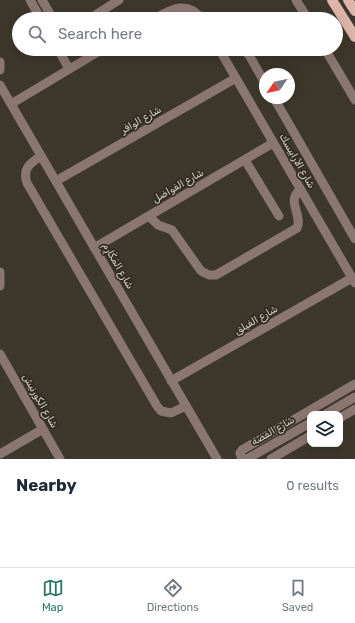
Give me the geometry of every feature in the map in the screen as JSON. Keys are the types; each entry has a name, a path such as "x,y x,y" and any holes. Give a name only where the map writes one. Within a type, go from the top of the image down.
{"main road":[{"path":"348,0 355,11"},
{"path":"335,2 341,12"},
{"path":"343,16 355,37"}],"street":[{"path":"30,0 36,12"},
{"path":"42,0 49,12"},
{"path":"100,12 119,0"},
{"path":"296,0 304,12"},
{"path":"166,12 175,7 189,3 197,12"},
{"path":"62,56 69,69"},
{"path":"11,104 91,56"},
{"name":"شارع الأرابيسك","path":"226,56 236,78 353,281"},
{"path":"250,56 259,72"},
{"path":"329,56 355,100"},
{"path":"0,62 0,70"},
{"name":"شارع الوافر","path":"56,181 236,78"},
{"name":"شارع المَكَارِم","path":"0,85 216,459"},
{"path":"277,104 355,239"},
{"name":"شارع الفواضل","path":"94,248 274,143"},
{"path":"41,156 27,167 25,172 27,183 157,406 161,411 171,413 186,406"},
{"path":"245,160 279,216"},
{"path":"149,216 158,226 172,230 201,271 208,275 216,275 297,228 299,219 293,199 301,190"},
{"path":"0,272 0,286"},
{"name":"شارع الفيلق","path":"171,381 353,281"},
{"name":"شارع الكورنيش","path":"0,354 60,459"},
{"path":"242,459 240,455 242,450 355,384"},
{"path":"331,411 355,397"},
{"path":"343,416 355,409"},
{"name":"شارع الفضة","path":"247,459 307,425"},
{"path":"0,454 43,429"},
{"path":"271,459 307,438"}]}
